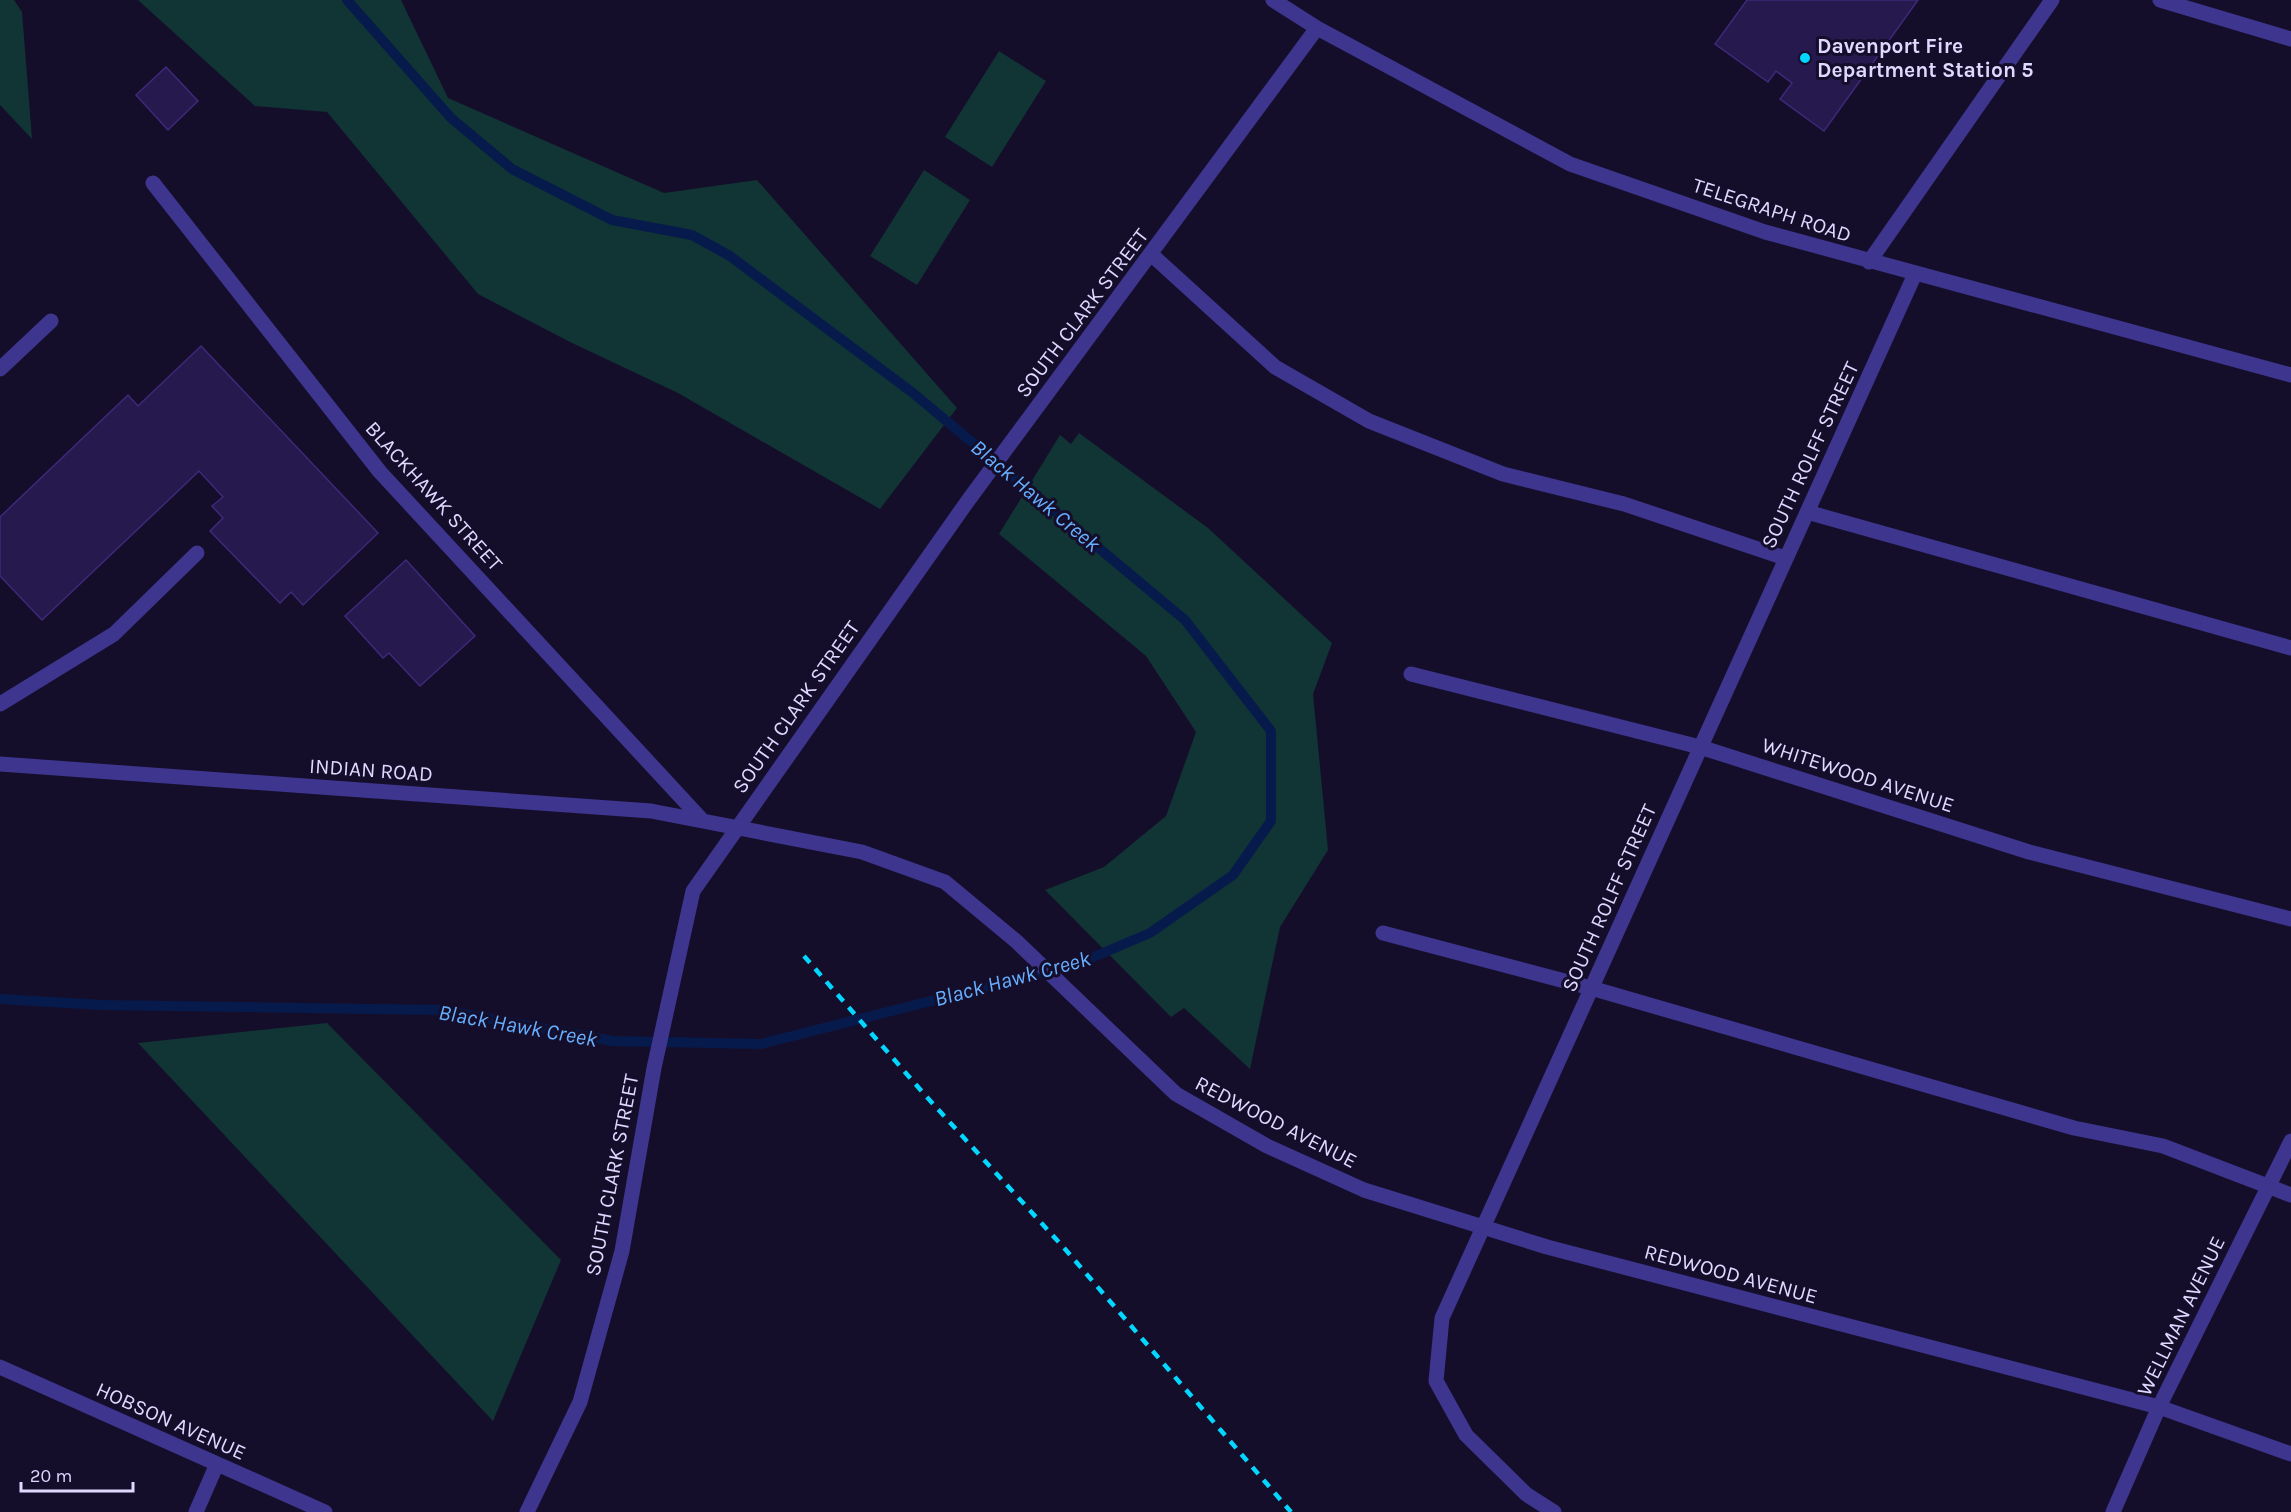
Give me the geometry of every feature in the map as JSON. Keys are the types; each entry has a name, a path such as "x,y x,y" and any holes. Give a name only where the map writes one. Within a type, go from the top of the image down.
{"street":[{"name":"TELEGRAPH ROAD","path":"1273,0 1317,28 1570,164 1765,232 2291,375"},
{"path":"1869,262 2052,0"},
{"path":"2160,0 2291,39"},
{"name":"SOUTH CLARK STREET","path":"527,1512 580,1402 622,1251 654,1068 693,891 967,502 1152,255 1317,28"},
{"name":"BLACKHAWK STREET","path":"153,183 380,472 703,821"},
{"path":"1152,255 1275,368 1369,421 1503,474 1624,504 1785,558"},
{"name":"SOUTH ROLFF STREET","path":"1554,1512 1527,1494 1466,1435 1436,1382 1442,1318 1481,1227 1916,274"},
{"path":"0,369 51,321"},
{"path":"1807,512 2291,648"},
{"path":"0,704 114,634 197,553"},
{"name":"WHITEWOOD AVENUE","path":"1411,674 1700,747 2029,852 2291,919"},
{"name":"INDIAN ROAD","path":"0,764 651,811 737,828"},
{"name":"REDWOOD AVENUE","path":"737,828 862,852 945,882 1016,940 1176,1094 1267,1146 1364,1190 1547,1248 2159,1407 2291,1454"},
{"path":"1383,933 1591,988 2074,1128 2163,1146 2291,1195"},
{"name":"WELLMAN AVENUE","path":"2113,1512 2159,1407 2291,1141"},
{"name":"HOBSON AVENUE","path":"0,1367 325,1512"},
{"path":"196,1512 217,1464"}],"green space":[{"path":"0,0 14,0 22,12 32,139 0,105"},
{"path":"138,0 401,0 448,98 664,193 757,180 957,408 880,509 678,393 570,342 478,294 327,112 255,106"},
{"path":"999,51 1046,81 992,167 945,137"},
{"path":"924,170 970,200 917,285 870,256"},
{"path":"1079,433 1208,528 1332,643 1313,694 1328,850 1280,927 1250,1069 1184,1008 1171,1017 1045,890 1104,867 1166,816 1196,732 1146,656 999,534 1060,435 1071,444"},
{"path":"327,1023 561,1260 493,1421 138,1043"}],"building":[{"name":"Davenport Fire Department Station 5","path":"1747,0 1918,0 1824,131 1780,99 1792,83 1776,71 1768,82 1715,44"},
{"path":"166,67 198,101 168,130 136,95"},
{"path":"201,346 378,533 303,605 291,592 280,603 210,531 223,518 212,506 223,497 199,471 42,620 0,576 0,517 128,395 138,406"},
{"path":"406,560 475,636 420,686 389,653 383,658 345,616"}],"waterway":[{"name":"Black Hawk Creek","path":"0,999 102,1005 442,1010 613,1041 761,1044 1077,964 1150,933 1233,875 1271,821 1271,731 1185,620 913,393 730,256 692,235 612,220 512,169 451,118 347,0"}],"railway":[{"path":"804,956 925,1095 1065,1249 1291,1512"}],"place":[{"name":"Davenport Fire Department Station 5","path":"1805,58"}]}
